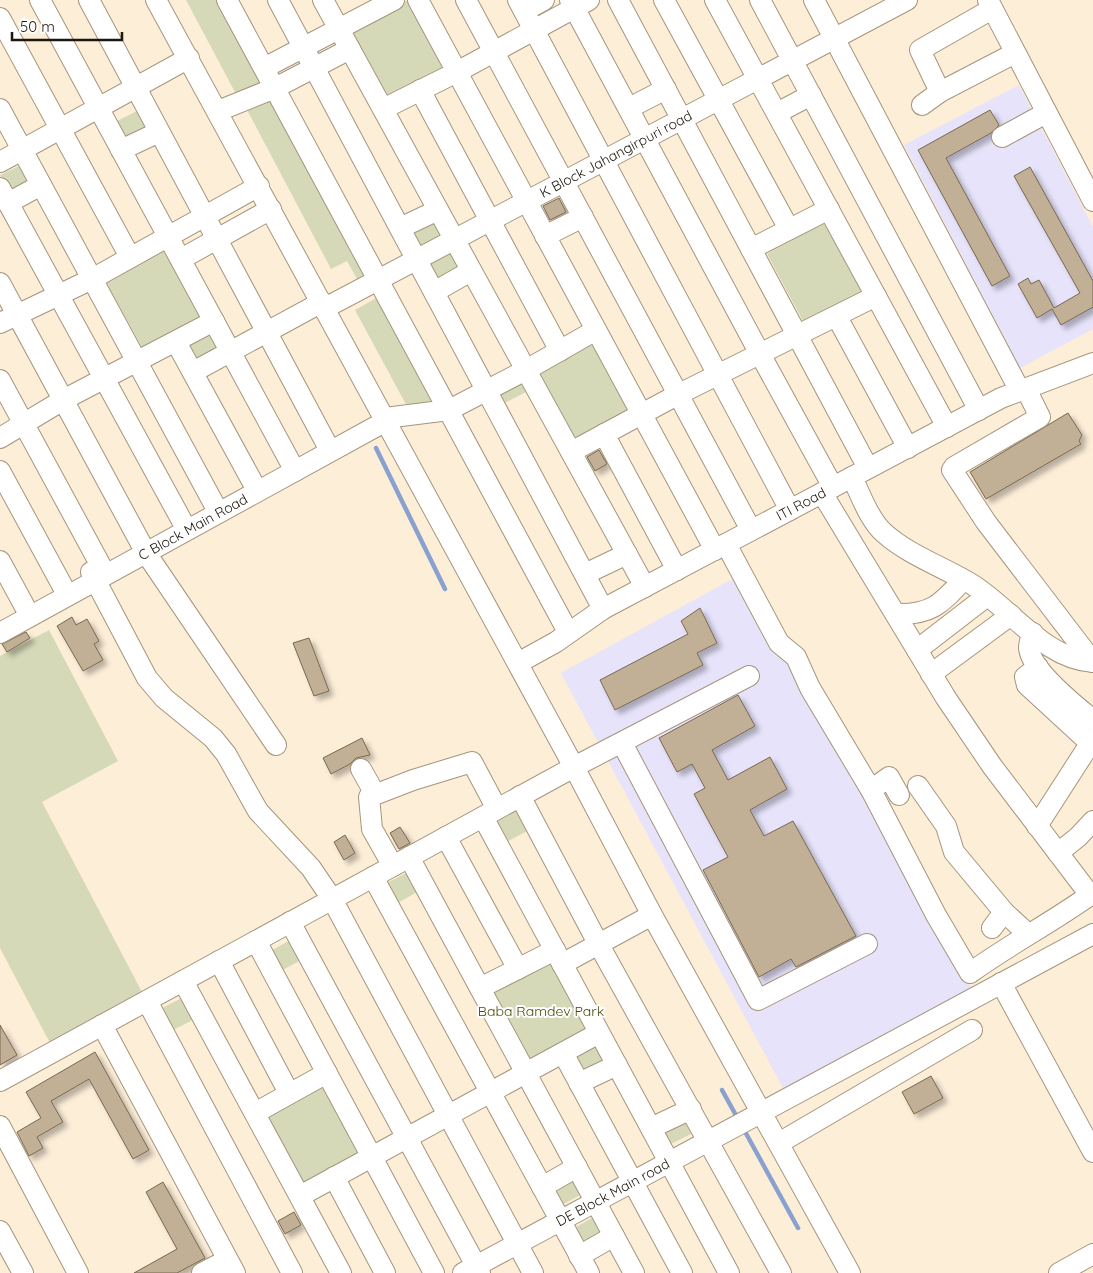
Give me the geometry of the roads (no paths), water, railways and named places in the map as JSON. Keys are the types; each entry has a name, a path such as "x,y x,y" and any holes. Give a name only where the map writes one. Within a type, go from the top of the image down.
{"street":[{"path":"40,0 293,466"},
{"path":"89,0 326,443"},
{"path":"156,0 518,663 652,915 850,1273"},
{"path":"227,0 568,632"},
{"path":"278,0 604,609"},
{"path":"323,0 645,587"},
{"path":"383,109 457,72 578,2 645,139 760,354 828,490 896,614 931,674 992,766 1036,826 1091,894 1068,912 995,952 970,973 944,929 872,790 810,688 796,656 779,644 756,602 720,547 642,414 545,236 527,201 457,72 418,0"},
{"path":"466,0 751,530"},
{"path":"544,0 521,5 790,510"},
{"path":"618,0 798,337 860,473 871,516 883,532 900,546 963,580 1069,658 1093,662 986,522 952,470 954,467 1040,417 1023,390 815,0"},
{"path":"666,0 718,100 789,229"},
{"path":"715,0 947,427"},
{"path":"760,0 979,410"},
{"name":"K Block Jahangirpuri road","path":"193,372 267,332 417,260 907,0"},
{"path":"264,68 339,29 381,3"},
{"path":"940,92 920,50 990,4 1093,201"},
{"path":"0,18 130,257"},
{"path":"218,111 274,88 350,49"},
{"path":"922,106 940,92 1015,53"},
{"path":"0,162 189,58"},
{"path":"629,108 666,89"},
{"path":"420,90 560,351"},
{"path":"776,112 811,95"},
{"path":"0,109 214,504"},
{"path":"1002,137 1046,113"},
{"path":"121,150 159,132"},
{"path":"41,185 4,196 182,521"},
{"path":"9,319 92,279 259,186"},
{"path":"180,259 271,209"},
{"path":"751,249 829,209"},
{"path":"400,228 438,210"},
{"path":"545,236 583,217"},
{"path":"434,292 471,271"},
{"path":"0,283 9,319 63,400 143,548 276,745"},
{"path":"571,452 677,395 798,337 876,296"},
{"path":"837,317 908,448"},
{"path":"0,438 25,425 63,400 138,363 214,322"},
{"path":"384,417 449,410 526,370 596,330"},
{"path":"176,342 253,482"},
{"name":"ITI Road","path":"518,663 556,642 604,609 979,410 1023,390 1093,363"},
{"path":"0,380 25,425 147,678 164,698 214,738 226,754 258,811 311,868 332,899 533,1273"},
{"name":"C Block Main Road","path":"143,548 182,521 253,482 293,466 326,443 384,417"},
{"name":"C Block Main Road","path":"0,632 96,573 384,417"},
{"path":"604,434 677,570"},
{"path":"0,471 63,587"},
{"path":"585,574 626,554"},
{"path":"0,561 25,607"},
{"name":"C Block Main Road","path":"0,621 63,587 96,573"},
{"path":"896,614 912,614 937,606 963,580"},
{"path":"917,650 987,596"},
{"path":"931,674 1011,615"},
{"path":"1033,633 1029,650 1038,667 1093,720"},
{"path":"1036,826 1091,741 1027,685 1025,677 1038,667"},
{"path":"0,1081 520,796 749,676"},
{"path":"622,743 758,1000 866,944"},
{"path":"634,1273 480,988 401,862 372,830 369,797 413,780 472,762 490,813 558,957 729,1273"},
{"path":"361,769 376,794"},
{"path":"872,790 889,777 898,796"},
{"path":"918,786 946,826 954,852 1004,915 1028,934"},
{"path":"520,796 599,945 708,1140 776,1271"},
{"path":"1058,853 1078,837 1093,820"},
{"path":"446,837 518,969"},
{"path":"373,877 584,1264 614,1236"},
{"path":"480,988 518,969 599,945 652,915"},
{"path":"290,922 407,1138 473,1271"},
{"name":"DE Block Main road","path":"473,1271 560,1220 1093,934"},
{"path":"256,941 434,1273"},
{"path":"218,962 289,1093"},
{"path":"184,981 341,1273"},
{"path":"1000,983 1093,1152"},
{"path":"147,1001 292,1273"},
{"path":"102,1025 231,1266 202,1273"},
{"path":"779,1143 972,1030"},
{"path":"300,1196 599,1033"},
{"path":"563,1053 682,1273"},
{"path":"580,1083 617,1065"},
{"path":"254,1113 326,1073"},
{"path":"651,1128 691,1109"},
{"path":"0,1126 78,1273"},
{"path":"542,1187 577,1167"},
{"path":"334,1177 385,1273"},
{"path":"0,1231 23,1273"},
{"path":"1059,1273 1093,1254"}],"waterway":[{"path":"376,448 445,589"},
{"path":"722,1090 738,1119"},
{"path":"743,1128 798,1228"}],"park label":[{"name":"Baba Ramdev Park","path":"541,1011"}]}
